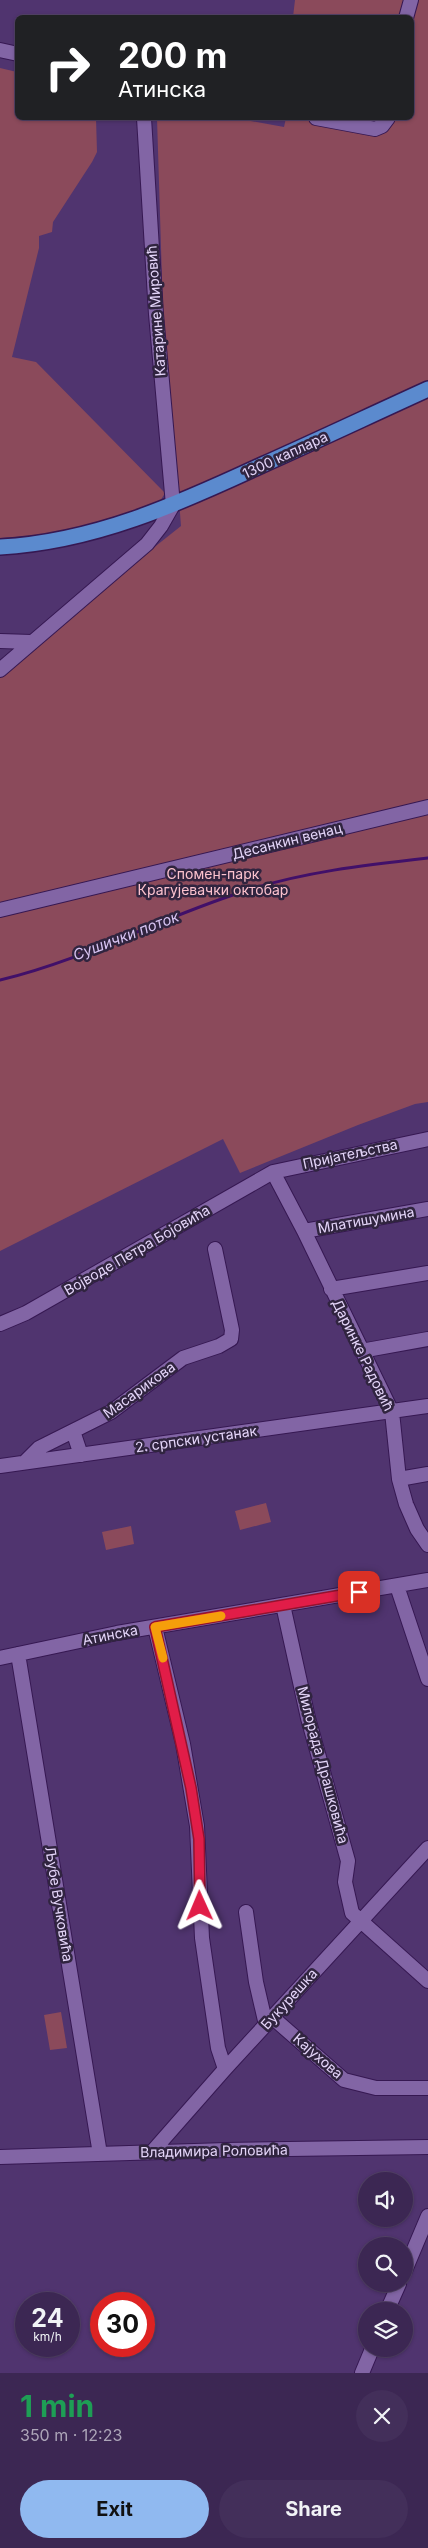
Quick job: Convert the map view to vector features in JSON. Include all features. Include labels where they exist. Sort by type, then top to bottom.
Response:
[{"type":"main road","name":"1300 каплара","points":[[0,547],[68,538],[140,518],[173,505],[428,389]]},
{"type":"street","points":[[0,50],[15,53]]},
{"type":"street","name":"Катарине Мировић","points":[[144,120],[155,295],[173,505]]},
{"type":"street","points":[[327,120],[374,129],[382,126],[386,120]]},
{"type":"street","points":[[0,670],[138,552],[154,535],[173,505]]},
{"type":"street","points":[[140,518],[152,524],[154,535]]},
{"type":"street","points":[[0,641],[31,642]]},
{"type":"street","name":"Десанкин венац","points":[[0,910],[428,807]]},
{"type":"street","name":"Пријатељства","points":[[273,1172],[428,1139]]},
{"type":"street","name":"Даринке Радовић","points":[[273,1172],[304,1231],[392,1412],[399,1478],[406,1504],[417,1529],[428,1544]]},
{"type":"street","name":"Војводе Петра Бојовића","points":[[0,1324],[26,1313],[273,1172]]},
{"type":"street","name":"Млатишумина","points":[[304,1231],[428,1209]]},
{"type":"street","name":"Масарикова","points":[[26,1461],[39,1448],[111,1412],[183,1358],[228,1342],[232,1336],[232,1330],[214,1249]]},
{"type":"street","points":[[332,1290],[428,1273]]},
{"type":"street","points":[[361,1351],[428,1339]]},
{"type":"street","name":"2. српски устанак","points":[[0,1466],[428,1406]]},
{"type":"street","points":[[73,1432],[81,1455]]},
{"type":"street","points":[[399,1478],[428,1474]]},
{"type":"street","name":"Атинска","points":[[0,1658],[155,1627],[428,1580]]},
{"type":"street","points":[[397,1586],[428,1679]]},
{"type":"street","name":"Милорада Драшковића","points":[[283,1605],[308,1718],[346,1854],[346,1893],[352,1914],[428,1981]]},
{"type":"street","points":[[155,1627],[183,1744],[197,1826],[202,1938],[218,2048],[225,2069]]},
{"type":"street","name":"Љубе Вучковића","points":[[18,1654],[100,2154]]},
{"type":"street","name":"Букурешка","points":[[152,2152],[225,2069],[428,1848]]},
{"type":"street","points":[[246,1912],[256,1982],[269,2021]]},
{"type":"street","name":"Кајухова","points":[[269,2021],[344,2080],[376,2088],[428,2088]]},
{"type":"street","name":"Владимира Роловића","points":[[0,2157],[152,2152],[428,2148]]},
{"type":"street","points":[[413,2256],[424,2236],[428,2216]]},
{"type":"street","points":[[362,2373],[369,2357]]},
{"type":"green space","name":"Спомен-парк Крагујевачки октобар","points":[[295,0],[428,0],[428,1102],[415,1104],[358,1125],[240,1173],[223,1139],[0,1251],[0,670],[138,552],[147,553],[181,526],[179,500],[169,505],[157,120],[245,120],[284,127],[286,120],[414,120],[414,15],[293,15]]},
{"type":"green space","points":[[0,68],[15,72],[15,120],[96,120],[97,152],[53,222],[52,232],[39,236],[39,248],[12,357],[36,362],[165,493],[159,503],[108,522],[45,535],[0,538]]},
{"type":"green space","points":[[266,1503],[271,1522],[240,1530],[235,1511]]},
{"type":"green space","points":[[131,1526],[134,1544],[106,1550],[102,1532]]},
{"type":"green space","points":[[61,2012],[67,2048],[50,2050],[44,2015]]},
{"type":"waterway","name":"Сушички поток","points":[[0,980],[62,961],[212,902],[265,885],[334,870],[428,858]]},
{"type":"slow traffic","points":[[163,1658],[155,1627],[221,1616]]},
{"type":"route","points":[[200,1906],[199,1839],[188,1769],[155,1627],[359,1592]]}]
